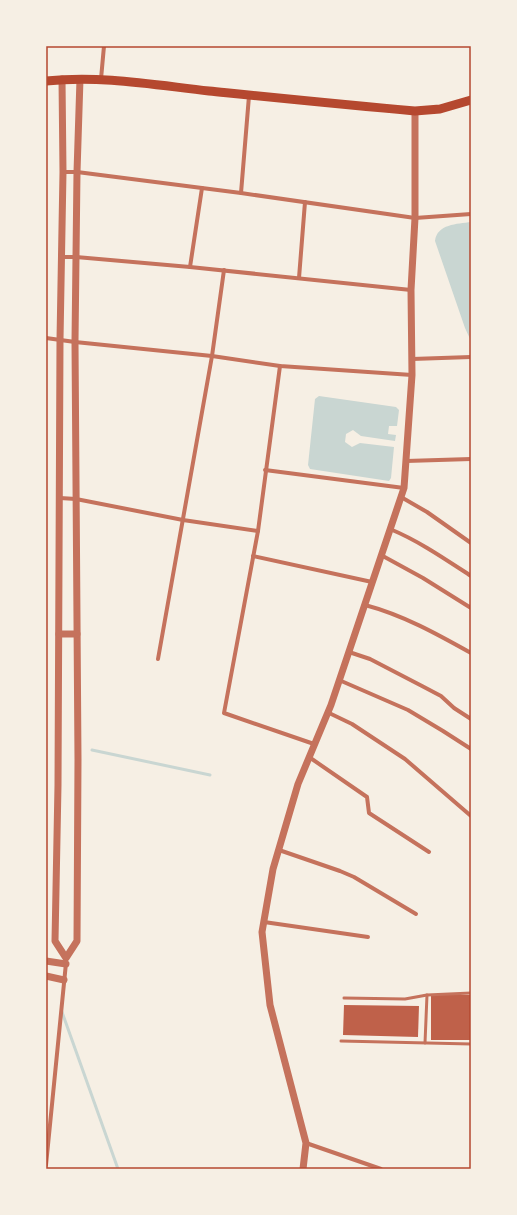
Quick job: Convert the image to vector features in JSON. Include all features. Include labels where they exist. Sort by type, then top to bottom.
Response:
[{"type":"main road","points":[[46,81],[62,79],[101,79],[415,111],[440,109],[471,100]]},
{"type":"street","points":[[101,79],[104,46]]},
{"type":"street","points":[[62,79],[63,172],[60,340],[58,785],[55,941],[66,961]]},
{"type":"street","points":[[46,1165],[66,961],[77,941],[78,634],[75,342],[77,172],[80,79]]},
{"type":"street","points":[[241,193],[249,95]]},
{"type":"street","points":[[303,1169],[306,1143],[270,1005],[262,932],[273,869],[298,784],[340,680],[404,488],[412,375],[412,290],[415,218],[415,111]]},
{"type":"street","points":[[63,172],[77,172],[241,193],[415,218],[471,214]]},
{"type":"street","points":[[190,267],[202,188]]},
{"type":"street","points":[[299,278],[304,202]]},
{"type":"street","points":[[62,257],[224,270],[412,290]]},
{"type":"street","points":[[158,659],[212,356],[224,270]]},
{"type":"street","points":[[46,338],[212,356],[280,366],[412,375]]},
{"type":"street","points":[[412,359],[471,357]]},
{"type":"street","points":[[280,366],[258,531],[224,713],[314,744]]},
{"type":"street","points":[[406,461],[471,459]]},
{"type":"street","points":[[265,470],[404,488]]},
{"type":"street","points":[[401,497],[427,512],[471,543]]},
{"type":"street","points":[[60,498],[76,499],[183,520],[258,531]]},
{"type":"street","points":[[390,530],[403,535],[434,552],[471,576]]},
{"type":"street","points":[[381,555],[423,578],[471,608]]},
{"type":"street","points":[[253,556],[372,582]]},
{"type":"street","points":[[365,605],[407,620],[471,653]]},
{"type":"street","points":[[59,634],[78,634]]},
{"type":"street","points":[[349,652],[370,659],[429,689],[441,696],[454,708],[471,719]]},
{"type":"street","points":[[340,680],[368,691],[408,710],[443,730],[471,749]]},
{"type":"street","points":[[327,712],[352,724],[405,759],[471,816]]},
{"type":"street","points":[[309,757],[367,797],[369,812],[429,852]]},
{"type":"street","points":[[279,850],[354,877],[416,914]]},
{"type":"street","points":[[264,922],[368,938]]},
{"type":"street","points":[[46,961],[66,961]]},
{"type":"street","points":[[46,976],[64,980]]},
{"type":"street","points":[[306,1143],[381,1169]]},
{"type":"lane","points":[[344,998],[405,999],[427,995],[471,993]]},
{"type":"lane","points":[[425,1043],[427,995]]},
{"type":"lane","points":[[341,1041],[471,1044]]},
{"type":"shaded area","points":[[471,222],[471,341],[465,328],[435,241],[437,235],[444,228],[454,224]]},
{"type":"shaded area","points":[[319,396],[396,407],[399,410],[397,426],[389,426],[388,434],[396,435],[395,441],[361,436],[353,430],[346,434],[345,442],[352,447],[360,443],[394,447],[391,478],[389,481],[310,469],[308,465],[315,399]]},
{"type":"building","points":[[431,995],[471,995],[471,1040],[431,1040]]},
{"type":"building","points":[[344,1005],[419,1006],[418,1037],[343,1035]]},
{"type":"waterway","points":[[92,750],[210,775]]},
{"type":"waterway","points":[[62,1012],[118,1169]]}]
